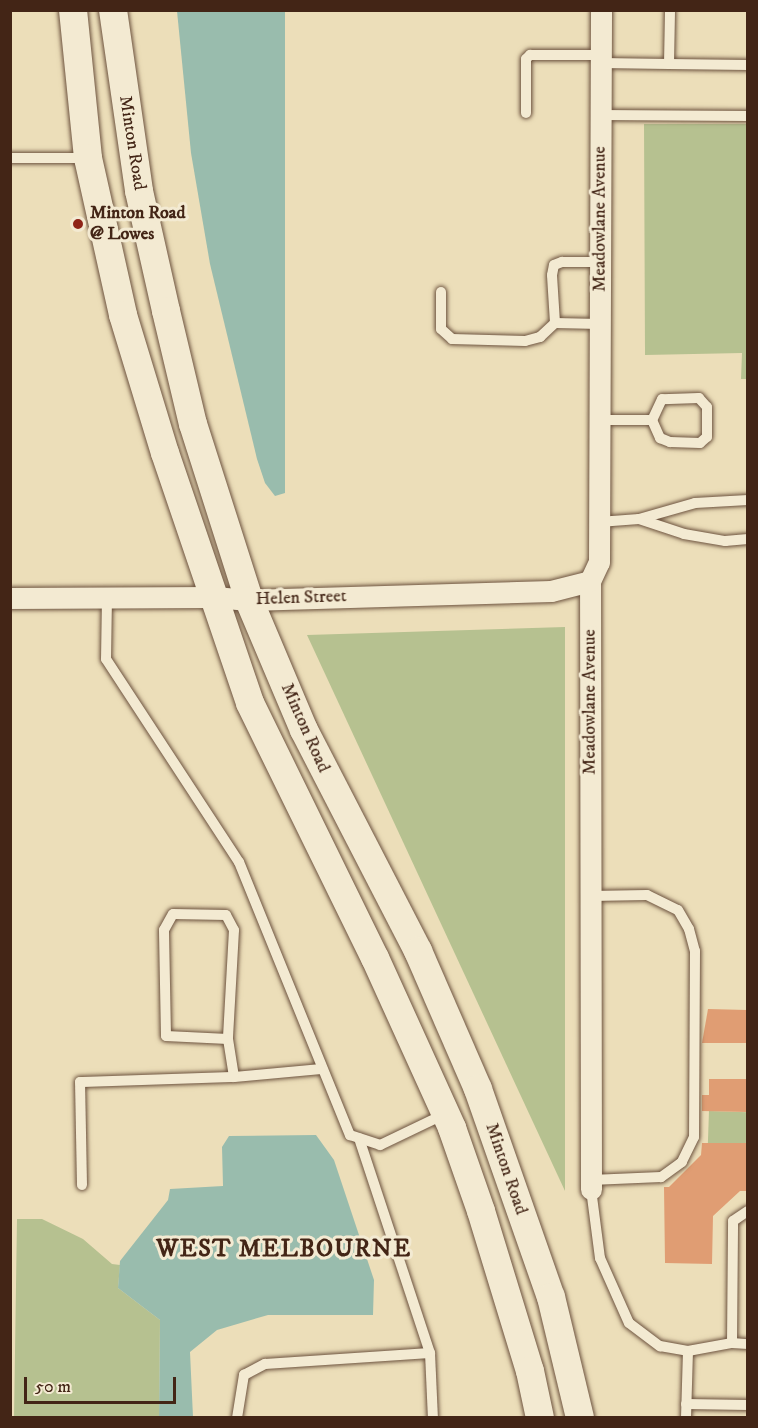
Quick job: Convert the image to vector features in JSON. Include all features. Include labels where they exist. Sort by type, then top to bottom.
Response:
[{"type":"main road","name":"Minton Road","points":[[73,10],[88,158],[123,315],[214,597],[250,703],[380,968],[446,1113],[482,1211],[530,1371],[540,1418]]},
{"type":"main road","name":"Minton Road","points":[[113,10],[139,191],[168,323],[192,424],[249,600],[304,730],[418,951],[476,1085],[551,1297],[580,1418]]},
{"type":"main road","points":[[446,1113],[476,1085]]},
{"type":"street","name":"Meadowlane Avenue","points":[[591,1184],[590,582],[599,562],[601,10]]},
{"type":"street","name":"Helen Street","points":[[10,598],[214,597],[249,600],[550,591],[590,582]]},
{"type":"lane","points":[[669,64],[670,10]]},
{"type":"lane","points":[[526,113],[526,59],[530,54],[669,64],[747,65]]},
{"type":"lane","points":[[600,115],[747,116]]},
{"type":"lane","points":[[10,158],[88,158]]},
{"type":"lane","points":[[441,292],[441,329],[452,339],[525,341],[540,337],[555,322],[554,265],[600,262]]},
{"type":"lane","points":[[555,322],[600,324]]},
{"type":"lane","points":[[699,398],[707,407],[707,437],[700,443],[670,442],[660,438],[652,420],[662,399],[699,398]]},
{"type":"lane","points":[[599,420],[652,420]]},
{"type":"lane","points":[[599,522],[639,519],[695,503],[747,500]]},
{"type":"lane","points":[[639,519],[684,534],[725,541],[747,539]]},
{"type":"lane","points":[[107,597],[106,659],[239,861],[350,1134],[380,1145],[446,1113]]},
{"type":"lane","points":[[591,896],[647,895],[678,910],[689,929],[695,951],[694,1137],[682,1162],[661,1177],[591,1184]]},
{"type":"lane","points":[[228,1039],[166,1036],[164,930],[173,914],[226,915],[234,930],[228,1039],[234,1077]]},
{"type":"lane","points":[[82,1185],[80,1082],[234,1077],[322,1069]]},
{"type":"lane","points":[[359,1138],[430,1353],[433,1418]]},
{"type":"lane","name":"Meadowlane Avenue","points":[[591,1184],[600,1258],[629,1323],[660,1346],[688,1351]]},
{"type":"lane","points":[[732,1343],[733,1221],[747,1211]]},
{"type":"lane","points":[[686,1418],[688,1351],[732,1343],[747,1344]]},
{"type":"lane","points":[[237,1418],[244,1376],[265,1364],[430,1353]]},
{"type":"lane","points":[[686,1404],[747,1405]]},
{"type":"green space","points":[[644,124],[747,124],[747,379],[741,379],[742,353],[645,355]]},
{"type":"green space","points":[[565,627],[565,1191],[307,635]]},
{"type":"green space","points":[[709,1111],[747,1112],[746,1144],[708,1143]]},
{"type":"green space","points":[[17,1219],[42,1219],[83,1239],[112,1264],[120,1265],[118,1288],[160,1320],[159,1417],[14,1418]]},
{"type":"shaded area","points":[[177,11],[285,11],[285,493],[275,496],[265,483],[257,459],[210,264],[191,153]]},
{"type":"shaded area","points":[[316,1135],[334,1160],[374,1280],[373,1315],[268,1315],[217,1330],[190,1352],[193,1417],[159,1417],[160,1320],[118,1288],[120,1261],[168,1200],[170,1189],[223,1186],[222,1147],[229,1136]]},
{"type":"building","points":[[708,1009],[747,1010],[747,1043],[702,1043]]},
{"type":"building","points":[[709,1079],[747,1079],[747,1112],[702,1111],[702,1095],[709,1095]]},
{"type":"building","points":[[702,1143],[747,1143],[747,1191],[740,1191],[713,1216],[712,1264],[665,1263],[664,1187],[669,1187],[701,1155]]},
{"type":"place","name":"Minton Road @ Lowes","points":[[78,224]]},
{"type":"district","name":"WEST MELBOURNE","points":[[284,1250]]}]
